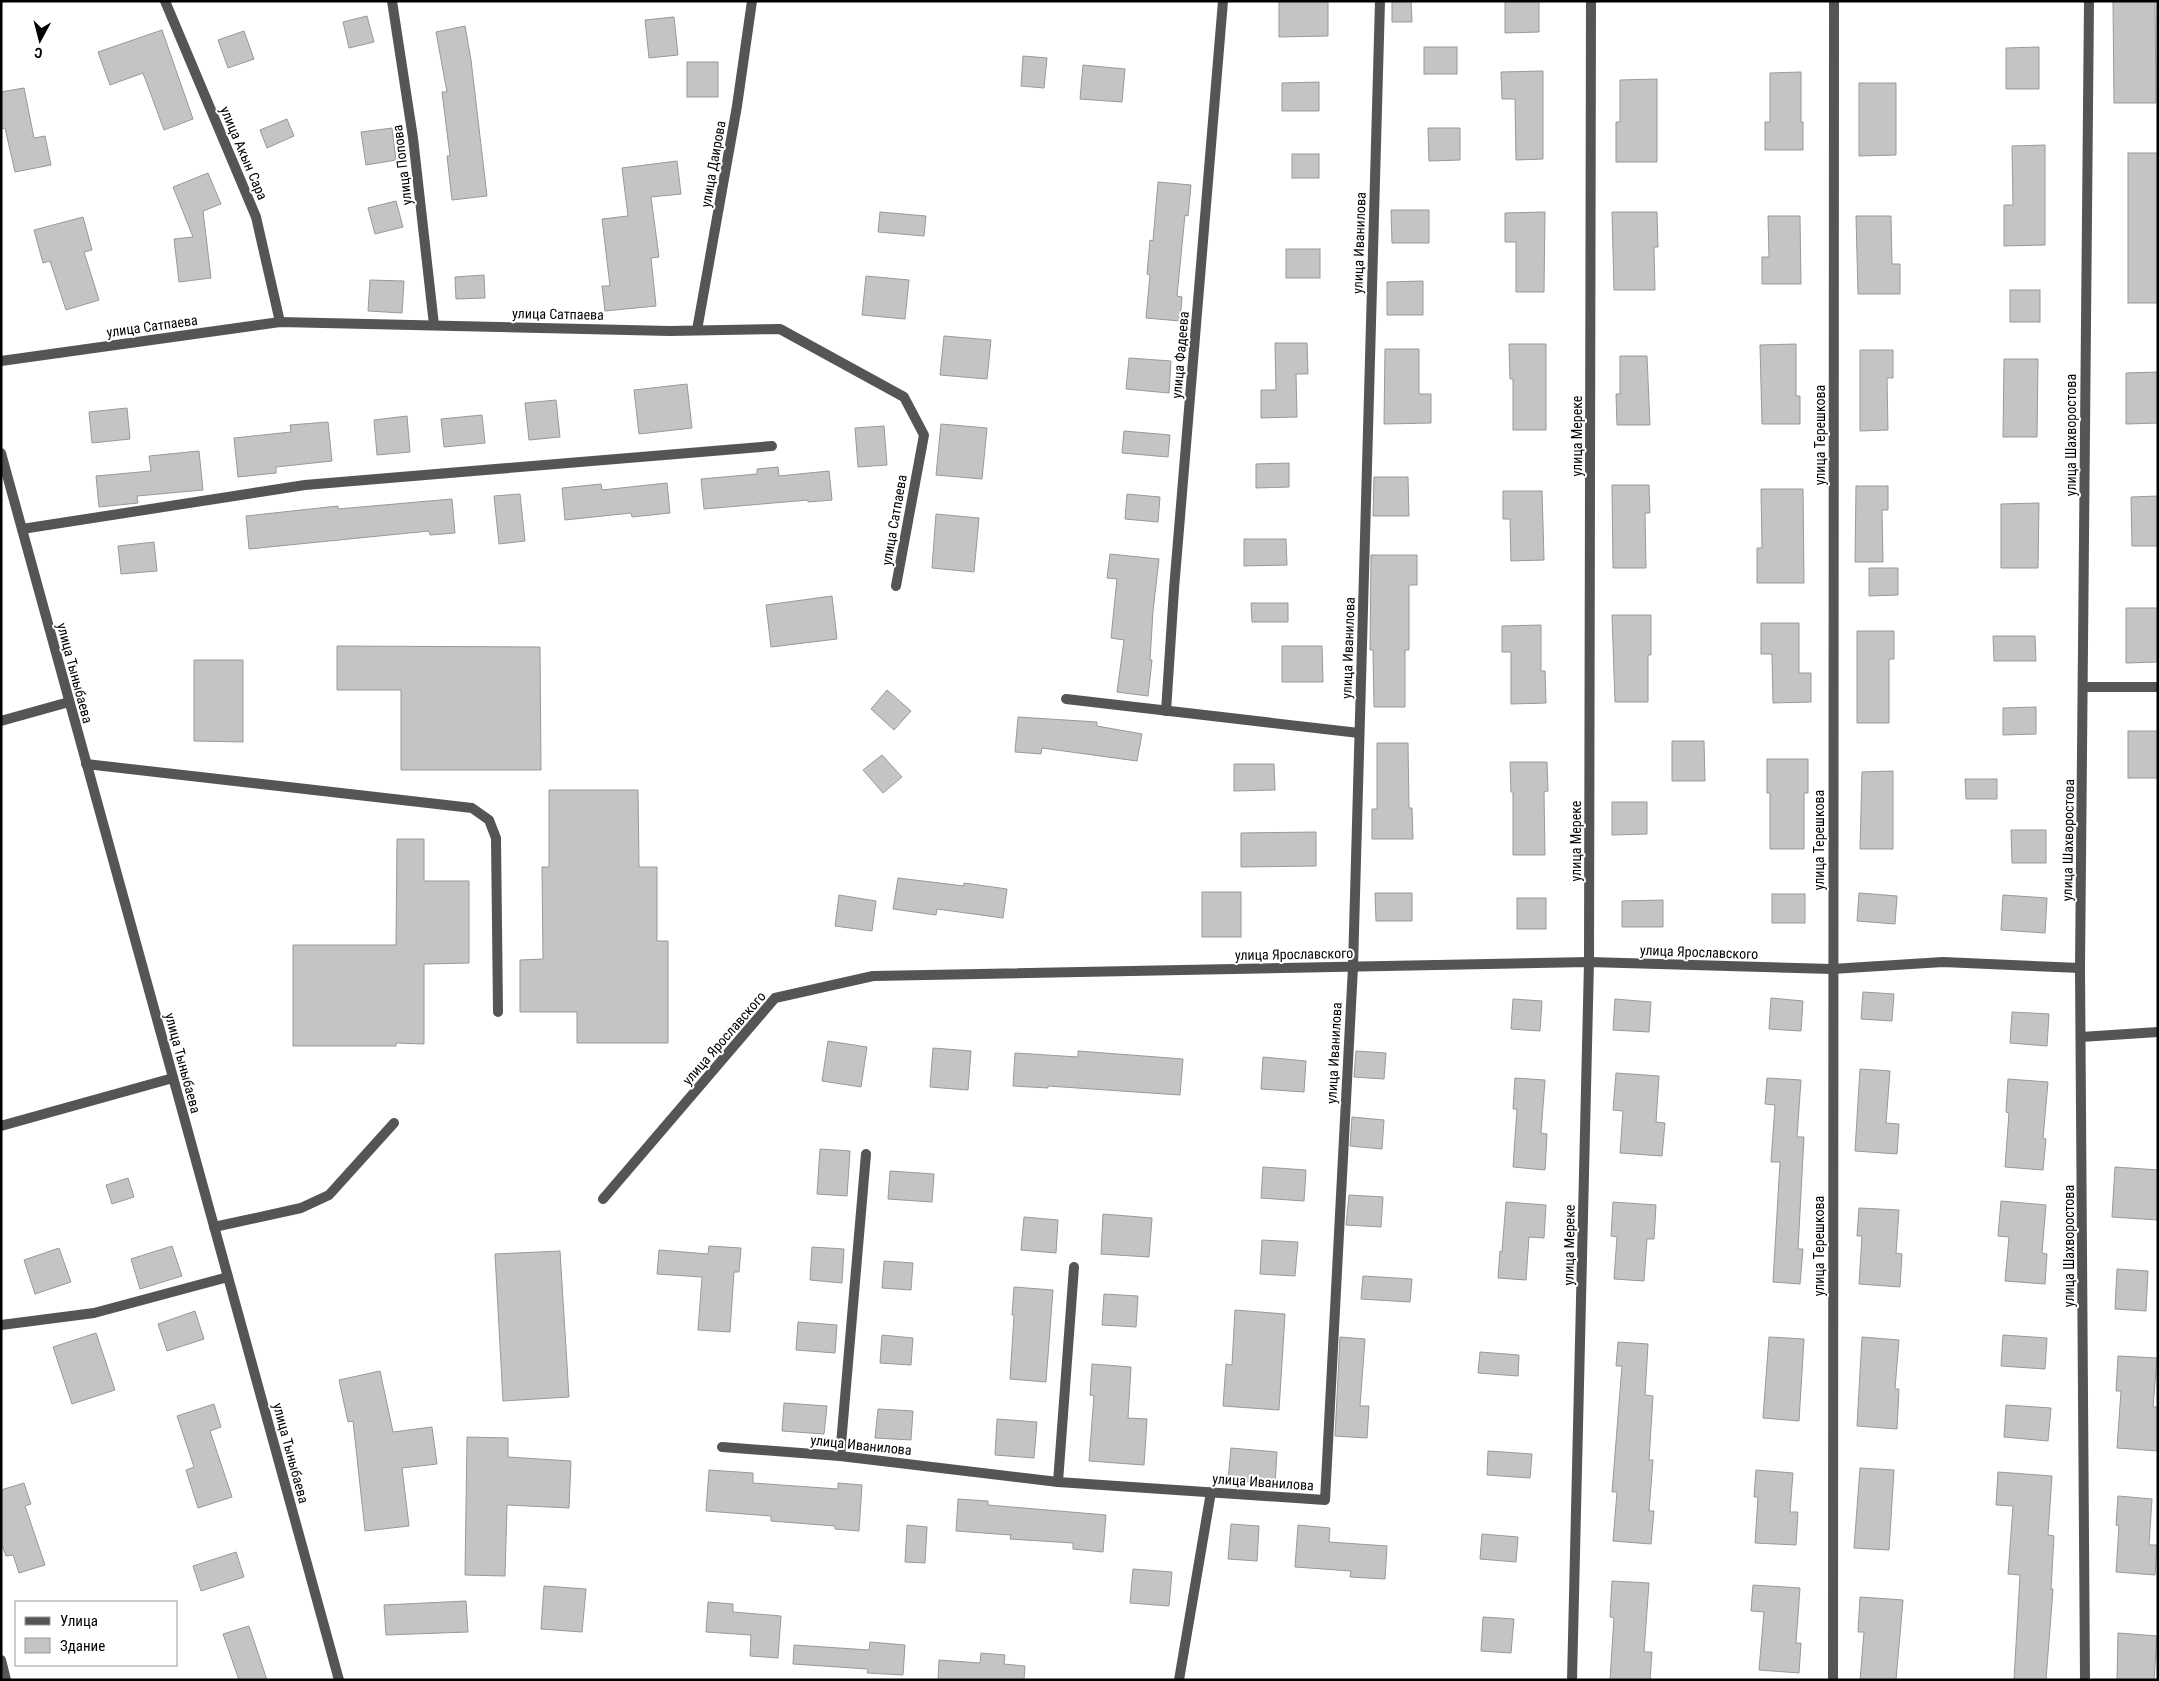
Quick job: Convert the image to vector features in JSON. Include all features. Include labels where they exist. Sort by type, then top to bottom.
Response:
[{"type":"street","name":"улица Акын Сара","points":[[165,1],[256,217],[280,322]]},
{"type":"street","name":"улица Попова","points":[[392,1],[414,138],[434,326]]},
{"type":"street","name":"улица Даирова","points":[[697,330],[738,106],[752,1]]},
{"type":"street","name":"улица Фадеева","points":[[1166,711],[1174,589],[1223,1]]},
{"type":"street","name":"улица Иванилова","points":[[722,1447],[840,1456],[1058,1482],[1325,1500],[1353,967],[1380,1]]},
{"type":"street","name":"улица Мереке","points":[[1572,1680],[1589,962],[1591,1]]},
{"type":"street","name":"улица Терешкова","points":[[1833,1680],[1834,1]]},
{"type":"street","name":"улица Шахворостова","points":[[2085,1680],[2080,968],[2088,1]]},
{"type":"street","name":"улица Сатпаева","points":[[1,362],[280,322],[697,330],[780,329],[904,397],[924,435],[896,586]]},
{"type":"street","points":[[22,530],[305,485],[772,446]]},
{"type":"street","name":"улица Тыныбаева","points":[[1,453],[339,1680]]},
{"type":"street","points":[[2083,687],[2158,687]]},
{"type":"street","points":[[1066,699],[1359,733]]},
{"type":"street","points":[[1,721],[69,702]]},
{"type":"street","points":[[86,764],[472,808],[489,820],[496,838],[498,1012]]},
{"type":"street","name":"улица Ярославского","points":[[603,1199],[774,998],[874,976],[1589,962],[1832,969],[1943,962],[2080,968]]},
{"type":"street","points":[[2081,1037],[2158,1032]]},
{"type":"street","points":[[1,1126],[173,1078]]},
{"type":"street","points":[[214,1228],[301,1208],[328,1196],[394,1123]]},
{"type":"street","points":[[840,1456],[866,1154]]},
{"type":"street","points":[[1058,1482],[1074,1267]]},
{"type":"street","points":[[1,1325],[94,1313],[228,1278]]},
{"type":"street","points":[[1179,1680],[1211,1492]]},
{"type":"street","points":[[1,1660],[6,1680]]},
{"type":"building","points":[[1279,1],[1328,1],[1328,36],[1279,37]]},
{"type":"building","points":[[1392,1],[1411,1],[1412,22],[1392,22]]},
{"type":"building","points":[[1505,1],[1539,1],[1539,32],[1505,33]]},
{"type":"building","points":[[2113,1],[2155,1],[2156,103],[2114,103]]},
{"type":"building","points":[[367,16],[374,42],[349,48],[343,22]]},
{"type":"building","points":[[674,17],[678,55],[649,58],[645,20]]},
{"type":"building","points":[[465,26],[471,60],[487,196],[452,200],[447,156],[450,156],[442,92],[447,92],[436,32]]},
{"type":"building","points":[[162,30],[193,119],[164,130],[143,73],[110,85],[98,52]]},
{"type":"building","points":[[244,31],[254,59],[228,68],[218,40]]},
{"type":"building","points":[[1424,47],[1457,47],[1457,74],[1424,74]]},
{"type":"building","points":[[2039,47],[2039,89],[2006,89],[2006,48]]},
{"type":"building","points":[[1023,56],[1047,58],[1044,88],[1021,86]]},
{"type":"building","points":[[687,62],[718,62],[718,97],[687,97]]},
{"type":"building","points":[[1083,65],[1125,69],[1122,102],[1080,99]]},
{"type":"building","points":[[1543,71],[1543,159],[1516,160],[1515,99],[1502,99],[1501,72]]},
{"type":"building","points":[[1801,72],[1803,150],[1765,150],[1765,122],[1770,122],[1770,73]]},
{"type":"building","points":[[1657,79],[1657,162],[1616,162],[1616,122],[1620,122],[1620,80]]},
{"type":"building","points":[[1319,82],[1319,111],[1282,111],[1282,83]]},
{"type":"building","points":[[1859,83],[1896,83],[1896,155],[1859,156]]},
{"type":"building","points":[[24,88],[34,138],[45,136],[51,165],[15,172],[5,128],[1,129],[1,92]]},
{"type":"building","points":[[287,119],[294,136],[267,148],[260,130]]},
{"type":"building","points":[[392,128],[396,160],[366,165],[361,132]]},
{"type":"building","points":[[1428,128],[1460,128],[1460,160],[1429,161]]},
{"type":"building","points":[[2045,145],[2045,245],[2004,246],[2004,205],[2013,205],[2012,146]]},
{"type":"building","points":[[2128,153],[2158,153],[2158,303],[2128,303]]},
{"type":"building","points":[[1292,154],[1319,154],[1319,178],[1292,178]]},
{"type":"building","points":[[677,161],[681,194],[651,197],[659,257],[651,258],[656,306],[605,311],[602,286],[610,286],[602,219],[628,216],[622,168]]},
{"type":"building","points":[[208,173],[221,204],[203,211],[211,278],[179,282],[174,239],[193,237],[173,187]]},
{"type":"building","points":[[1158,182],[1191,185],[1188,216],[1185,215],[1177,296],[1182,297],[1180,321],[1146,318],[1150,275],[1147,274],[1150,240],[1153,241]]},
{"type":"building","points":[[396,201],[403,227],[375,234],[368,208]]},
{"type":"building","points":[[1391,210],[1429,210],[1429,243],[1392,243]]},
{"type":"building","points":[[880,212],[926,216],[924,236],[878,232]]},
{"type":"building","points":[[1545,212],[1544,292],[1516,292],[1516,242],[1505,242],[1505,213]]},
{"type":"building","points":[[1612,212],[1657,212],[1658,247],[1654,247],[1655,290],[1614,290]]},
{"type":"building","points":[[1768,216],[1800,216],[1801,284],[1762,284],[1762,257],[1769,257]]},
{"type":"building","points":[[1856,216],[1891,216],[1892,264],[1900,264],[1900,294],[1858,294]]},
{"type":"building","points":[[83,217],[92,250],[84,252],[99,300],[66,310],[50,261],[43,263],[34,230]]},
{"type":"building","points":[[1286,249],[1320,249],[1320,278],[1286,278]]},
{"type":"building","points":[[484,275],[485,298],[456,299],[455,277]]},
{"type":"building","points":[[866,276],[909,280],[905,319],[862,315]]},
{"type":"building","points":[[370,280],[404,281],[402,313],[368,311]]},
{"type":"building","points":[[1423,281],[1423,315],[1387,315],[1387,282]]},
{"type":"building","points":[[2010,290],[2040,290],[2040,322],[2010,322]]},
{"type":"building","points":[[944,336],[991,340],[987,379],[940,375]]},
{"type":"building","points":[[1275,343],[1307,343],[1308,374],[1296,374],[1297,417],[1261,418],[1261,390],[1276,390]]},
{"type":"building","points":[[1509,344],[1546,344],[1546,430],[1513,430],[1513,379],[1510,379]]},
{"type":"building","points":[[1796,344],[1796,396],[1800,396],[1800,424],[1762,424],[1760,345]]},
{"type":"building","points":[[1385,349],[1419,349],[1419,394],[1431,394],[1431,423],[1384,424]]},
{"type":"building","points":[[1860,350],[1893,350],[1893,378],[1887,378],[1888,430],[1860,431]]},
{"type":"building","points":[[1620,356],[1647,356],[1650,425],[1617,425],[1616,394],[1620,394]]},
{"type":"building","points":[[1129,358],[1171,361],[1169,393],[1126,389]]},
{"type":"building","points":[[2004,359],[2038,359],[2037,437],[2003,437]]},
{"type":"building","points":[[2158,372],[2158,423],[2126,424],[2126,373]]},
{"type":"building","points":[[687,384],[692,428],[639,434],[634,390]]},
{"type":"building","points":[[556,400],[560,437],[529,440],[525,403]]},
{"type":"building","points":[[127,408],[130,439],[92,443],[89,412]]},
{"type":"building","points":[[482,415],[485,443],[444,447],[441,419]]},
{"type":"building","points":[[407,416],[410,452],[377,455],[374,420]]},
{"type":"building","points":[[328,422],[332,461],[276,467],[276,473],[238,477],[234,438],[291,432],[290,425]]},
{"type":"building","points":[[941,424],[987,428],[982,479],[936,475]]},
{"type":"building","points":[[884,426],[887,465],[858,467],[855,428]]},
{"type":"building","points":[[1124,431],[1170,435],[1168,457],[1122,453]]},
{"type":"building","points":[[199,451],[203,490],[137,496],[138,503],[99,507],[96,476],[151,471],[149,456]]},
{"type":"building","points":[[1289,463],[1289,487],[1256,488],[1256,464]]},
{"type":"building","points":[[778,467],[779,476],[829,471],[832,500],[808,502],[808,500],[704,509],[701,479],[757,474],[757,469]]},
{"type":"building","points":[[1374,477],[1408,477],[1409,516],[1373,516]]},
{"type":"building","points":[[667,483],[670,513],[632,517],[631,513],[565,520],[562,488],[601,484],[602,490]]},
{"type":"building","points":[[1612,485],[1649,485],[1650,513],[1645,513],[1646,568],[1613,568]]},
{"type":"building","points":[[1856,486],[1888,486],[1888,510],[1882,510],[1883,562],[1855,562]]},
{"type":"building","points":[[1761,489],[1803,489],[1804,583],[1757,583],[1757,548],[1762,548]]},
{"type":"building","points":[[1503,491],[1542,491],[1544,560],[1511,561],[1510,519],[1503,519]]},
{"type":"building","points":[[520,494],[525,541],[499,544],[494,496]]},
{"type":"building","points":[[1127,494],[1160,497],[1158,522],[1125,519]]},
{"type":"building","points":[[2158,496],[2158,546],[2132,546],[2131,497]]},
{"type":"building","points":[[452,499],[455,533],[430,535],[429,531],[249,549],[246,516],[338,506],[338,509]]},
{"type":"building","points":[[2039,503],[2038,568],[2001,568],[2001,504]]},
{"type":"building","points":[[936,514],[979,518],[974,572],[932,568]]},
{"type":"building","points":[[1244,539],[1286,539],[1287,565],[1244,566]]},
{"type":"building","points":[[154,542],[157,571],[121,574],[118,546]]},
{"type":"building","points":[[1110,554],[1159,559],[1153,611],[1150,660],[1152,660],[1148,696],[1117,692],[1124,640],[1111,638],[1117,579],[1107,578]]},
{"type":"building","points":[[1371,555],[1417,555],[1417,585],[1409,585],[1409,650],[1405,650],[1405,707],[1374,707],[1373,650],[1370,650]]},
{"type":"building","points":[[1869,568],[1898,568],[1898,595],[1869,596]]},
{"type":"building","points":[[832,596],[837,639],[771,647],[766,605]]},
{"type":"building","points":[[1251,603],[1288,603],[1288,622],[1252,622]]},
{"type":"building","points":[[2126,608],[2158,608],[2158,662],[2126,663]]},
{"type":"building","points":[[1612,615],[1651,615],[1651,655],[1648,655],[1648,702],[1615,702]]},
{"type":"building","points":[[1761,623],[1799,623],[1799,673],[1811,673],[1811,702],[1773,703],[1772,654],[1761,654]]},
{"type":"building","points":[[1541,625],[1541,671],[1545,671],[1546,703],[1511,704],[1511,652],[1502,652],[1502,626]]},
{"type":"building","points":[[1857,631],[1894,631],[1894,659],[1889,659],[1889,723],[1857,723]]},
{"type":"building","points":[[1993,636],[2035,636],[2036,661],[1994,661]]},
{"type":"building","points":[[337,646],[540,647],[541,770],[401,770],[401,690],[337,690]]},
{"type":"building","points":[[1282,646],[1322,646],[1323,682],[1282,682]]},
{"type":"building","points":[[194,660],[243,660],[243,742],[194,741]]},
{"type":"building","points":[[887,690],[911,711],[894,730],[871,709]]},
{"type":"building","points":[[2036,707],[2036,734],[2003,735],[2003,708]]},
{"type":"building","points":[[1018,717],[1097,722],[1097,726],[1142,734],[1137,761],[1042,748],[1041,754],[1015,752]]},
{"type":"building","points":[[2128,731],[2158,731],[2158,778],[2128,778]]},
{"type":"building","points":[[1672,741],[1704,741],[1705,781],[1672,781]]},
{"type":"building","points":[[1377,743],[1408,743],[1409,808],[1412,808],[1413,839],[1372,839],[1372,809],[1377,809]]},
{"type":"building","points":[[882,755],[902,777],[883,793],[863,770]]},
{"type":"building","points":[[1767,759],[1808,759],[1808,793],[1804,793],[1804,849],[1770,849],[1770,793],[1767,793]]},
{"type":"building","points":[[1510,762],[1547,762],[1548,791],[1544,792],[1545,855],[1513,855],[1513,792],[1511,792]]},
{"type":"building","points":[[1234,764],[1274,764],[1275,790],[1234,791]]},
{"type":"building","points":[[1893,771],[1893,849],[1860,849],[1862,772]]},
{"type":"building","points":[[1965,779],[1997,779],[1997,799],[1966,799]]},
{"type":"building","points":[[549,790],[638,790],[639,867],[657,867],[657,941],[668,941],[668,1043],[577,1043],[577,1012],[520,1012],[520,960],[543,959],[542,867],[549,867]]},
{"type":"building","points":[[1612,802],[1647,802],[1647,834],[1612,835]]},
{"type":"building","points":[[2011,830],[2046,830],[2046,863],[2012,863]]},
{"type":"building","points":[[1316,832],[1316,866],[1241,867],[1241,833]]},
{"type":"building","points":[[397,839],[424,839],[424,881],[469,881],[469,963],[424,964],[424,1044],[396,1043],[396,1046],[293,1046],[293,945],[396,945]]},
{"type":"building","points":[[898,878],[964,886],[964,883],[1007,889],[1003,918],[937,909],[936,915],[893,909]]},
{"type":"building","points":[[1202,892],[1241,892],[1241,937],[1202,937]]},
{"type":"building","points":[[1375,893],[1412,893],[1412,921],[1376,921]]},
{"type":"building","points":[[1859,893],[1897,896],[1895,924],[1857,921]]},
{"type":"building","points":[[1772,894],[1805,894],[1805,923],[1772,923]]},
{"type":"building","points":[[839,895],[876,901],[872,931],[835,926]]},
{"type":"building","points":[[2003,895],[2047,898],[2045,933],[2001,930]]},
{"type":"building","points":[[1517,898],[1546,898],[1546,929],[1517,929]]},
{"type":"building","points":[[1663,900],[1663,927],[1622,927],[1622,901]]},
{"type":"building","points":[[1863,992],[1894,994],[1892,1021],[1861,1019]]},
{"type":"building","points":[[1771,998],[1803,1001],[1801,1031],[1769,1029]]},
{"type":"building","points":[[1513,999],[1542,1001],[1540,1031],[1511,1029]]},
{"type":"building","points":[[1615,999],[1651,1002],[1649,1032],[1613,1030]]},
{"type":"building","points":[[2012,1012],[2049,1014],[2047,1046],[2010,1043]]},
{"type":"building","points":[[828,1041],[867,1047],[861,1087],[822,1081]]},
{"type":"building","points":[[933,1048],[971,1051],[968,1090],[930,1087]]},
{"type":"building","points":[[1078,1051],[1183,1059],[1180,1095],[1048,1086],[1048,1088],[1013,1086],[1015,1053],[1078,1057]]},
{"type":"building","points":[[1356,1051],[1386,1053],[1384,1079],[1354,1077]]},
{"type":"building","points":[[1263,1057],[1306,1061],[1304,1092],[1261,1089]]},
{"type":"building","points":[[1860,1069],[1890,1071],[1886,1123],[1899,1124],[1897,1154],[1855,1151]]},
{"type":"building","points":[[1616,1073],[1659,1076],[1656,1122],[1665,1123],[1662,1156],[1620,1153],[1623,1111],[1613,1110]]},
{"type":"building","points":[[1515,1078],[1545,1080],[1541,1133],[1547,1134],[1545,1170],[1513,1167],[1517,1109],[1513,1109]]},
{"type":"building","points":[[1767,1078],[1801,1080],[1797,1137],[1804,1137],[1798,1249],[1803,1249],[1800,1284],[1773,1282],[1780,1162],[1771,1162],[1775,1105],[1765,1104]]},
{"type":"building","points":[[2008,1079],[2048,1082],[2043,1138],[2046,1139],[2043,1170],[2005,1167],[2009,1113],[2006,1112]]},
{"type":"building","points":[[1352,1117],[1384,1120],[1382,1149],[1350,1146]]},
{"type":"building","points":[[820,1149],[850,1151],[847,1196],[817,1194]]},
{"type":"building","points":[[1263,1167],[1306,1170],[1304,1201],[1261,1198]]},
{"type":"building","points":[[2115,1167],[2158,1170],[2158,1220],[2112,1217]]},
{"type":"building","points":[[890,1171],[934,1174],[932,1202],[888,1199]]},
{"type":"building","points":[[128,1178],[134,1197],[112,1204],[106,1185]]},
{"type":"building","points":[[1349,1195],[1383,1197],[1381,1227],[1346,1225]]},
{"type":"building","points":[[2001,1201],[2046,1205],[2042,1253],[2047,1254],[2045,1284],[2005,1281],[2009,1237],[1998,1236]]},
{"type":"building","points":[[1506,1202],[1546,1205],[1544,1238],[1529,1237],[1526,1280],[1498,1278]]},
{"type":"building","points":[[1613,1202],[1656,1205],[1654,1239],[1647,1239],[1644,1281],[1614,1279],[1617,1237],[1611,1236]]},
{"type":"building","points":[[1859,1208],[1899,1210],[1896,1253],[1902,1254],[1900,1287],[1859,1284],[1862,1236],[1857,1236]]},
{"type":"building","points":[[1103,1214],[1152,1218],[1149,1257],[1101,1254]]},
{"type":"building","points":[[1024,1217],[1058,1220],[1056,1253],[1021,1250]]},
{"type":"building","points":[[1262,1240],[1298,1242],[1295,1276],[1260,1274]]},
{"type":"building","points":[[172,1246],[182,1276],[140,1289],[131,1259]]},
{"type":"building","points":[[709,1246],[741,1248],[739,1272],[734,1272],[730,1332],[698,1330],[702,1277],[657,1274],[659,1250],[708,1254]]},
{"type":"building","points":[[812,1247],[844,1249],[842,1283],[810,1280]]},
{"type":"building","points":[[59,1248],[71,1282],[35,1294],[24,1260]]},
{"type":"building","points":[[560,1251],[569,1397],[503,1401],[495,1254]]},
{"type":"building","points":[[884,1261],[913,1263],[911,1290],[882,1288]]},
{"type":"building","points":[[2117,1269],[2148,1271],[2146,1311],[2115,1309]]},
{"type":"building","points":[[1363,1276],[1412,1279],[1410,1302],[1361,1299]]},
{"type":"building","points":[[1014,1287],[1053,1290],[1046,1382],[1010,1379]]},
{"type":"building","points":[[1104,1294],[1138,1296],[1136,1327],[1102,1325]]},
{"type":"building","points":[[1235,1310],[1285,1314],[1279,1410],[1223,1406],[1226,1364],[1232,1365]]},
{"type":"building","points":[[195,1311],[204,1339],[167,1351],[158,1324]]},
{"type":"building","points":[[798,1322],[837,1325],[835,1353],[796,1350]]},
{"type":"building","points":[[96,1333],[115,1390],[72,1404],[53,1347]]},
{"type":"building","points":[[882,1335],[913,1338],[911,1365],[880,1363]]},
{"type":"building","points":[[2003,1335],[2047,1338],[2045,1369],[2001,1366]]},
{"type":"building","points":[[1340,1337],[1365,1339],[1360,1406],[1369,1406],[1367,1438],[1335,1436]]},
{"type":"building","points":[[1769,1337],[1804,1339],[1799,1421],[1763,1418]]},
{"type":"building","points":[[1862,1337],[1899,1340],[1895,1389],[1899,1389],[1897,1429],[1857,1426]]},
{"type":"building","points":[[1618,1342],[1648,1344],[1645,1395],[1653,1396],[1649,1460],[1653,1460],[1649,1511],[1654,1511],[1651,1544],[1613,1541],[1617,1492],[1612,1492],[1622,1366],[1616,1366]]},
{"type":"building","points":[[1480,1352],[1519,1355],[1518,1376],[1478,1373]]},
{"type":"building","points":[[2118,1356],[2157,1358],[2153,1407],[2158,1407],[2158,1451],[2117,1448],[2121,1391],[2116,1391]]},
{"type":"building","points":[[1092,1364],[1131,1367],[1128,1418],[1147,1419],[1144,1465],[1089,1461],[1094,1396],[1090,1395]]},
{"type":"building","points":[[380,1371],[393,1432],[432,1427],[437,1464],[402,1468],[409,1526],[365,1531],[353,1421],[348,1422],[339,1380]]},
{"type":"building","points":[[784,1403],[827,1406],[824,1434],[782,1431]]},
{"type":"building","points":[[214,1404],[221,1427],[210,1431],[232,1497],[198,1508],[186,1470],[194,1467],[177,1416]]},
{"type":"building","points":[[2006,1405],[2051,1408],[2048,1441],[2004,1437]]},
{"type":"building","points":[[878,1409],[913,1411],[911,1440],[875,1438]]},
{"type":"building","points":[[997,1419],[1037,1422],[1034,1458],[995,1455]]},
{"type":"building","points":[[467,1437],[508,1438],[508,1457],[571,1461],[569,1508],[507,1505],[505,1576],[465,1575]]},
{"type":"building","points":[[1231,1448],[1277,1452],[1275,1484],[1228,1480]]},
{"type":"building","points":[[1488,1451],[1532,1454],[1530,1478],[1487,1475]]},
{"type":"building","points":[[1860,1468],[1894,1470],[1889,1550],[1854,1548]]},
{"type":"building","points":[[709,1470],[753,1473],[753,1483],[838,1489],[838,1483],[862,1485],[859,1531],[835,1529],[835,1526],[771,1521],[771,1516],[706,1511]]},
{"type":"building","points":[[1756,1470],[1793,1473],[1790,1512],[1798,1512],[1796,1545],[1755,1543],[1758,1497],[1754,1497]]},
{"type":"building","points":[[1998,1472],[2052,1476],[2048,1535],[2054,1536],[2051,1589],[2053,1589],[2046,1680],[2014,1680],[2020,1575],[2008,1574],[2013,1506],[1996,1505]]},
{"type":"building","points":[[24,1483],[31,1504],[25,1506],[45,1565],[19,1573],[13,1555],[6,1556],[1,1542],[1,1490]]},
{"type":"building","points":[[2118,1496],[2152,1499],[2149,1545],[2157,1545],[2155,1575],[2116,1572],[2119,1526],[2116,1525]]},
{"type":"building","points":[[958,1499],[988,1501],[988,1505],[1106,1515],[1103,1552],[1073,1549],[1073,1543],[1010,1539],[1011,1535],[956,1531]]},
{"type":"building","points":[[1231,1524],[1259,1526],[1257,1561],[1228,1559]]},
{"type":"building","points":[[907,1525],[927,1527],[925,1563],[905,1562]]},
{"type":"building","points":[[1298,1525],[1330,1528],[1329,1542],[1387,1546],[1385,1579],[1350,1577],[1351,1571],[1295,1567]]},
{"type":"building","points":[[1482,1534],[1518,1537],[1516,1562],[1480,1559]]},
{"type":"building","points":[[236,1552],[244,1577],[201,1591],[193,1566]]},
{"type":"building","points":[[1133,1569],[1172,1572],[1169,1606],[1130,1603]]},
{"type":"building","points":[[1612,1581],[1649,1583],[1644,1652],[1652,1652],[1650,1680],[1610,1680],[1614,1618],[1610,1617]]},
{"type":"building","points":[[1753,1585],[1800,1588],[1796,1643],[1801,1643],[1799,1673],[1759,1670],[1764,1612],[1751,1611]]},
{"type":"building","points":[[544,1586],[586,1589],[582,1632],[541,1629]]},
{"type":"building","points":[[1860,1597],[1903,1600],[1896,1680],[1860,1680],[1864,1632],[1858,1632]]},
{"type":"building","points":[[466,1601],[468,1632],[386,1635],[384,1605]]},
{"type":"building","points":[[708,1602],[733,1604],[733,1612],[781,1616],[778,1658],[750,1656],[751,1635],[706,1632]]},
{"type":"building","points":[[1483,1617],[1514,1619],[1511,1653],[1481,1651]]},
{"type":"building","points":[[249,1626],[267,1680],[239,1680],[223,1634]]},
{"type":"building","points":[[2118,1633],[2157,1636],[2154,1680],[2117,1680]]},
{"type":"building","points":[[870,1642],[905,1645],[903,1675],[867,1673],[868,1669],[793,1664],[794,1645],[869,1650]]},
{"type":"building","points":[[981,1653],[1005,1655],[1004,1664],[1025,1666],[1024,1680],[938,1680],[939,1660],[980,1663]]}]
